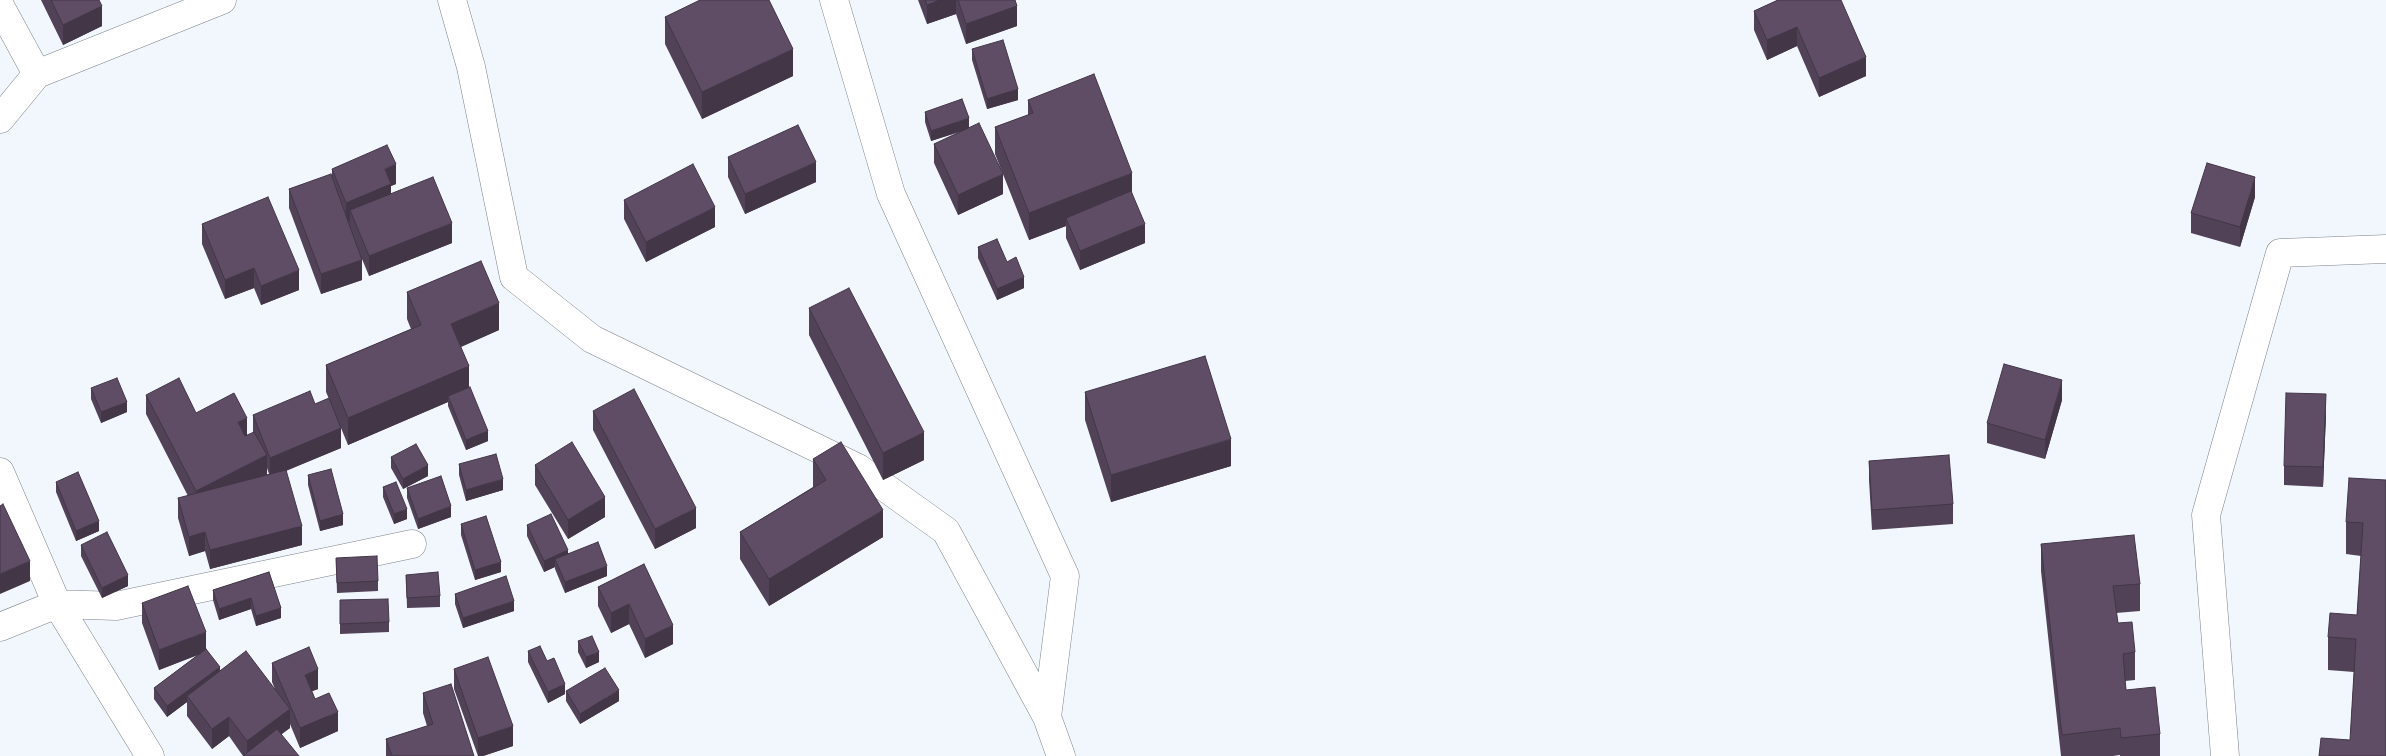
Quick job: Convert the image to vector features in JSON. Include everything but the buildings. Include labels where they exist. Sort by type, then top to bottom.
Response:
[{"type":"street","points":[[0,119],[37,74],[222,0]]},
{"type":"street","points":[[452,0],[471,68],[514,277],[592,339],[858,468],[946,531],[1047,717],[1061,756]]},
{"type":"street","points":[[834,0],[891,194],[1065,576],[1047,717]]},
{"type":"street","points":[[0,6],[37,74]]},
{"type":"street","points":[[2225,756],[2206,515],[2280,253],[2386,249]]},
{"type":"street","points":[[0,472],[57,604],[150,756]]},
{"type":"street","points":[[0,627],[57,604],[116,606],[412,544]]}]
